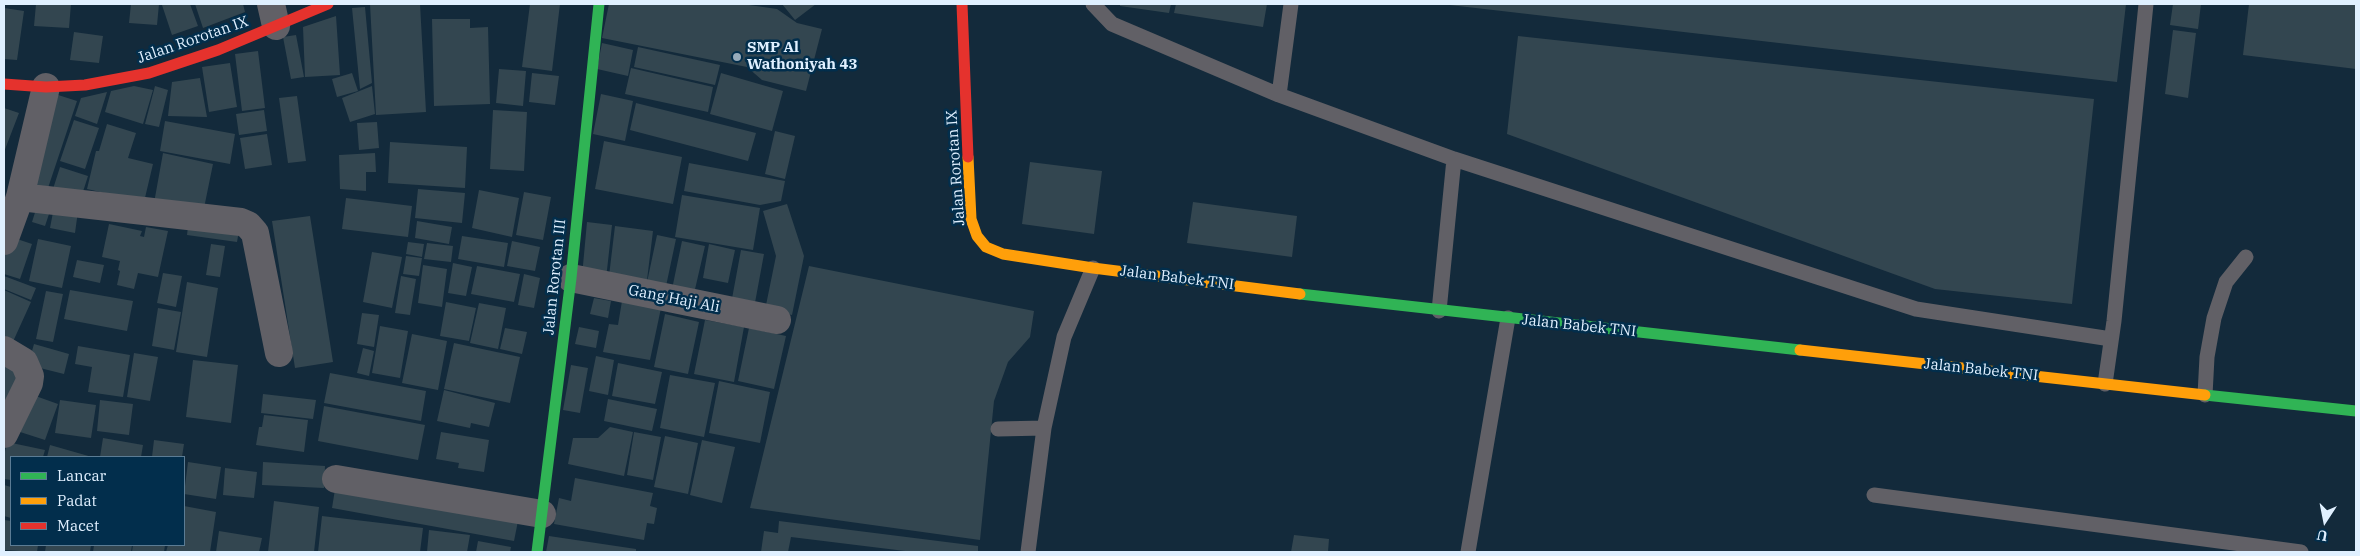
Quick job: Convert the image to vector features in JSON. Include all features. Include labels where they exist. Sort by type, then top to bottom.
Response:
[{"type":"street","name":"Jalan Rorotan IX","points":[[4,84],[46,87],[86,85],[149,74],[218,50],[274,15],[328,4]]},
{"type":"street","name":"Jalan Rorotan III","points":[[537,552],[571,278],[599,4]]},
{"type":"street","name":"Jalan Rorotan IX","points":[[962,4],[971,219],[977,236],[986,247],[1003,254],[1093,268]]},
{"type":"street","points":[[4,242],[20,198],[46,87]]},
{"type":"street","points":[[20,198],[241,222],[248,226],[255,233],[279,353]]},
{"type":"street","name":"Jalan Babek TNI","points":[[1093,268],[1439,311],[2356,411]]},
{"type":"street","name":"Gang Haji Ali","points":[[571,278],[777,320]]},
{"type":"street","points":[[4,350],[24,362],[30,376],[29,383],[4,434]]},
{"type":"street","points":[[336,478],[542,514]]},
{"type":"lane","points":[[1093,4],[1112,24],[1279,94],[1454,160],[1916,309],[2111,339]]},
{"type":"lane","points":[[1279,94],[1291,4]]},
{"type":"lane","points":[[2105,384],[2146,4]]},
{"type":"lane","points":[[1439,311],[1454,160]]},
{"type":"lane","points":[[2205,395],[2207,357],[2214,318],[2226,282],[2246,258]]},
{"type":"lane","points":[[1028,552],[1044,428],[1064,337],[1093,268]]},
{"type":"lane","points":[[1468,552],[1508,318]]},
{"type":"lane","points":[[998,429],[1044,428]]},
{"type":"lane","points":[[1874,495],[2301,552]]},
{"type":"building","points":[[36,4],[71,4],[69,28],[34,26]]},
{"type":"building","points":[[131,4],[159,4],[157,25],[129,23]]},
{"type":"building","points":[[190,4],[198,26],[172,35],[162,5]]},
{"type":"building","points":[[195,4],[243,4],[245,12],[203,28]]},
{"type":"building","points":[[370,4],[420,4],[426,112],[376,115]]},
{"type":"building","points":[[530,4],[560,4],[552,71],[522,67]]},
{"type":"building","name":"SMP Al Wathoniyah 43","points":[[609,4],[742,4],[777,9],[797,23],[822,29],[806,91],[762,80],[747,67],[602,38]]},
{"type":"building","points":[[782,4],[816,4],[795,20]]},
{"type":"building","points":[[1120,4],[1171,4],[1169,13],[1120,6]]},
{"type":"building","points":[[1176,4],[1267,4],[1263,27],[1174,13]]},
{"type":"building","points":[[1441,4],[2126,4],[2117,82]]},
{"type":"building","points":[[2173,4],[2201,4],[2198,29],[2170,25]]},
{"type":"building","points":[[2249,4],[2356,4],[2356,69],[2243,55]]},
{"type":"building","points":[[365,7],[372,83],[360,89],[352,8]]},
{"type":"building","points":[[4,8],[24,11],[17,60],[4,59]]},
{"type":"building","points":[[336,16],[340,75],[305,77],[303,27]]},
{"type":"building","points":[[432,19],[470,19],[470,28],[488,27],[490,104],[434,106]]},
{"type":"building","points":[[2173,30],[2196,33],[2188,98],[2165,94]]},
{"type":"building","points":[[74,32],[103,36],[99,63],[70,60]]},
{"type":"building","points":[[296,35],[304,77],[291,79],[283,37]]},
{"type":"building","points":[[1518,36],[2094,99],[2072,304],[1935,289],[1507,134]]},
{"type":"building","points":[[602,43],[633,50],[628,76],[597,69]]},
{"type":"building","points":[[638,47],[720,65],[715,85],[634,67]]},
{"type":"building","points":[[258,51],[265,108],[242,111],[235,54]]},
{"type":"building","points":[[230,63],[237,107],[209,112],[202,67]]},
{"type":"building","points":[[631,68],[713,87],[708,112],[625,94]]},
{"type":"building","points":[[499,69],[526,71],[523,106],[496,103]]},
{"type":"building","points":[[352,73],[358,91],[337,97],[332,79]]},
{"type":"building","points":[[532,73],[559,76],[555,105],[529,102]]},
{"type":"building","points":[[721,73],[783,91],[772,131],[710,114]]},
{"type":"building","points":[[200,78],[207,117],[168,116],[172,82]]},
{"type":"building","points":[[134,86],[153,90],[143,124],[105,112],[111,91]]},
{"type":"building","points":[[155,86],[168,90],[159,127],[145,124]]},
{"type":"building","points":[[372,86],[375,114],[350,122],[342,98]]},
{"type":"building","points":[[107,92],[97,124],[75,116],[81,98]]},
{"type":"building","points":[[55,94],[77,101],[47,191],[25,184]]},
{"type":"building","points":[[601,94],[633,101],[625,141],[593,134]]},
{"type":"building","points":[[297,96],[306,161],[288,163],[279,98]]},
{"type":"building","points":[[636,103],[756,133],[748,161],[630,130]]},
{"type":"building","points":[[4,108],[19,113],[4,152]]},
{"type":"building","points":[[264,110],[267,131],[239,135],[236,114]]},
{"type":"building","points":[[493,110],[527,112],[524,171],[490,169]]},
{"type":"building","points":[[74,120],[99,128],[85,169],[60,161]]},
{"type":"building","points":[[165,121],[235,134],[230,164],[160,151]]},
{"type":"building","points":[[377,122],[379,148],[359,150],[357,123]]},
{"type":"building","points":[[107,124],[136,133],[128,158],[153,164],[144,202],[87,189],[96,151],[99,151]]},
{"type":"building","points":[[775,131],[795,136],[785,179],[765,174]]},
{"type":"building","points":[[267,134],[272,165],[245,169],[240,138]]},
{"type":"building","points":[[604,141],[682,157],[673,204],[595,189]]},
{"type":"building","points":[[390,142],[467,147],[465,188],[388,183]]},
{"type":"building","points":[[163,153],[213,164],[203,213],[154,203]]},
{"type":"building","points":[[375,153],[376,172],[366,172],[366,191],[340,189],[339,155]]},
{"type":"building","points":[[1030,162],[1102,171],[1094,234],[1022,224]]},
{"type":"building","points":[[689,163],[785,181],[781,201],[760,205],[684,191]]},
{"type":"building","points":[[60,167],[88,176],[81,198],[53,189]]},
{"type":"building","points":[[418,189],[465,193],[462,223],[415,218]]},
{"type":"building","points":[[479,190],[519,198],[512,237],[472,228]]},
{"type":"building","points":[[524,192],[551,197],[543,240],[516,235]]},
{"type":"building","points":[[682,195],[760,208],[753,250],[675,237]]},
{"type":"building","points":[[346,198],[412,206],[408,237],[342,229]]},
{"type":"building","points":[[1193,202],[1297,216],[1292,257],[1187,243]]},
{"type":"building","points":[[38,203],[51,208],[45,226],[32,222]]},
{"type":"building","points":[[787,204],[804,256],[792,315],[765,310],[776,256],[763,211]]},
{"type":"building","points":[[54,207],[78,211],[75,233],[50,228]]},
{"type":"building","points":[[310,216],[333,362],[295,368],[272,221]]},
{"type":"building","points":[[189,218],[240,225],[237,242],[187,235]]},
{"type":"building","points":[[417,221],[452,227],[449,244],[415,238]]},
{"type":"building","points":[[587,222],[612,225],[606,279],[582,276]]},
{"type":"building","points":[[109,224],[142,231],[140,236],[144,237],[146,227],[168,231],[158,277],[138,273],[134,289],[117,285],[120,261],[102,257]]},
{"type":"building","points":[[615,226],[653,231],[647,280],[609,276]]},
{"type":"building","points":[[657,235],[676,239],[665,291],[646,287]]},
{"type":"building","points":[[8,236],[32,244],[20,279],[4,274],[4,249]]},
{"type":"building","points":[[462,236],[508,243],[504,267],[458,259]]},
{"type":"building","points":[[38,239],[71,246],[62,288],[29,281]]},
{"type":"building","points":[[512,241],[540,247],[535,271],[507,266]]},
{"type":"building","points":[[682,241],[705,246],[693,298],[671,294]]},
{"type":"building","points":[[408,242],[424,244],[422,257],[406,254]]},
{"type":"building","points":[[427,243],[453,246],[451,262],[424,259]]},
{"type":"building","points":[[211,244],[225,246],[220,277],[206,275]]},
{"type":"building","points":[[709,244],[735,250],[728,283],[703,278]]},
{"type":"building","points":[[741,250],[764,254],[754,308],[731,304]]},
{"type":"building","points":[[372,252],[402,257],[392,308],[363,302]]},
{"type":"building","points":[[406,256],[422,258],[419,276],[403,274]]},
{"type":"building","points":[[77,260],[104,265],[100,283],[73,277]]},
{"type":"building","points":[[453,263],[472,267],[466,296],[448,293]]},
{"type":"building","points":[[423,265],[447,269],[442,307],[418,303]]},
{"type":"building","points":[[477,266],[520,274],[514,302],[471,294]]},
{"type":"building","points":[[809,266],[1034,311],[1030,337],[1008,362],[994,401],[980,540],[750,508]]},
{"type":"building","points":[[163,273],[182,276],[176,307],[157,303]]},
{"type":"building","points":[[524,274],[540,278],[534,308],[518,305]]},
{"type":"building","points":[[4,276],[36,288],[31,300],[4,289]]},
{"type":"building","points":[[401,276],[416,279],[410,315],[395,313]]},
{"type":"building","points":[[187,282],[218,288],[207,357],[176,352]]},
{"type":"building","points":[[4,290],[31,302],[11,346],[4,342]]},
{"type":"building","points":[[70,290],[133,301],[127,331],[64,319]]},
{"type":"building","points":[[46,291],[63,294],[53,342],[36,339]]},
{"type":"building","points":[[594,298],[611,301],[608,318],[590,314]]},
{"type":"building","points":[[622,301],[661,308],[650,360],[603,352],[609,324],[618,325]]},
{"type":"building","points":[[446,302],[476,308],[469,341],[440,336]]},
{"type":"building","points":[[479,303],[506,308],[498,349],[470,343]]},
{"type":"building","points":[[158,308],[181,312],[174,350],[152,346]]},
{"type":"building","points":[[362,313],[379,315],[374,347],[357,344]]},
{"type":"building","points":[[665,314],[699,322],[688,374],[654,367]]},
{"type":"building","points":[[705,320],[744,327],[734,382],[694,374]]},
{"type":"building","points":[[380,326],[408,331],[400,378],[372,373]]},
{"type":"building","points":[[579,327],[599,331],[596,348],[575,344]]},
{"type":"building","points":[[505,328],[527,332],[522,354],[500,349]]},
{"type":"building","points":[[749,328],[786,336],[774,389],[738,381]]},
{"type":"building","points":[[412,334],[447,341],[438,390],[402,383]]},
{"type":"building","points":[[454,343],[520,357],[510,403],[444,389]]},
{"type":"building","points":[[34,344],[69,354],[64,374],[28,365]]},
{"type":"building","points":[[78,346],[130,355],[123,397],[88,392],[92,367],[75,364]]},
{"type":"building","points":[[363,348],[374,351],[369,376],[357,373]]},
{"type":"building","points":[[134,353],[158,357],[150,401],[127,397]]},
{"type":"building","points":[[596,356],[614,360],[608,395],[589,391]]},
{"type":"building","points":[[193,360],[238,365],[231,423],[186,417]]},
{"type":"building","points":[[618,363],[662,372],[655,404],[612,396]]},
{"type":"building","points":[[571,365],[588,368],[580,413],[563,410]]},
{"type":"building","points":[[4,366],[26,375],[4,419]]},
{"type":"building","points":[[330,373],[426,391],[421,421],[324,403]]},
{"type":"building","points":[[670,375],[715,383],[704,437],[660,428]]},
{"type":"building","points":[[719,381],[770,392],[760,443],[709,433]]},
{"type":"building","points":[[444,390],[495,403],[489,427],[471,423],[470,428],[437,421]]},
{"type":"building","points":[[30,394],[58,404],[45,440],[17,431]]},
{"type":"building","points":[[263,394],[316,400],[313,419],[261,413]]},
{"type":"building","points":[[608,399],[657,409],[652,431],[604,421]]},
{"type":"building","points":[[60,400],[96,405],[91,438],[55,433]]},
{"type":"building","points":[[100,400],[133,404],[129,435],[97,431]]},
{"type":"building","points":[[324,406],[425,425],[418,460],[318,441]]},
{"type":"building","points":[[264,415],[308,420],[304,452],[256,445],[259,427],[262,427]]},
{"type":"building","points":[[610,427],[633,432],[624,476],[568,464],[573,438],[598,438]]},
{"type":"building","points":[[441,432],[489,440],[484,472],[458,468],[459,463],[436,459]]},
{"type":"building","points":[[634,432],[661,437],[653,480],[627,475]]},
{"type":"building","points":[[665,436],[698,443],[688,494],[654,487]]},
{"type":"building","points":[[103,438],[143,445],[141,456],[100,456]]},
{"type":"building","points":[[154,440],[184,444],[182,456],[152,456]]},
{"type":"building","points":[[702,440],[735,447],[722,503],[690,495]]},
{"type":"building","points":[[7,442],[45,450],[43,456],[10,456],[10,480],[4,479],[4,456]]},
{"type":"building","points":[[50,445],[88,456],[47,456]]},
{"type":"building","points":[[188,462],[221,467],[216,499],[185,494]]},
{"type":"building","points":[[263,462],[325,466],[324,488],[262,485]]},
{"type":"building","points":[[225,468],[257,472],[254,498],[223,495]]},
{"type":"building","points":[[575,478],[653,493],[650,506],[657,508],[654,524],[647,523],[644,540],[554,524],[559,498],[571,501]]},
{"type":"building","points":[[336,483],[519,516],[514,541],[332,508]]},
{"type":"building","points":[[4,485],[10,487],[10,518],[4,516]]},
{"type":"building","points":[[274,501],[319,507],[314,552],[268,552]]},
{"type":"building","points":[[185,506],[216,512],[210,552],[166,552],[168,546],[185,546]]},
{"type":"building","points":[[322,516],[423,528],[420,552],[318,552]]},
{"type":"building","points":[[4,520],[10,521],[10,546],[38,546],[37,552],[4,550]]},
{"type":"building","points":[[779,521],[978,546],[978,552],[913,552],[791,537],[788,552],[761,552],[764,531],[778,533]]},
{"type":"building","points":[[429,530],[470,535],[467,552],[427,552]]},
{"type":"building","points":[[219,531],[262,538],[259,552],[216,552]]},
{"type":"building","points":[[1294,535],[1329,539],[1328,552],[1291,552]]},
{"type":"building","points":[[549,536],[636,549],[636,552],[546,552]]},
{"type":"building","points":[[478,541],[511,547],[510,552],[476,552]]},
{"type":"building","points":[[46,546],[91,546],[90,552],[45,552]]},
{"type":"building","points":[[94,546],[132,546],[131,552],[93,552]]},
{"type":"building","points":[[133,546],[165,546],[164,552],[132,552]]},
{"type":"traffic: fast","points":[[537,552],[571,278],[599,4]]},
{"type":"traffic: fast","points":[[1300,294],[1800,350]]},
{"type":"traffic: fast","points":[[2205,395],[2356,411]]},
{"type":"traffic: slow","points":[[968,157],[971,219],[977,236],[986,247],[1003,254],[1093,268],[1300,294]]},
{"type":"traffic: slow","points":[[1800,350],[2205,395]]},
{"type":"traffic: jam","points":[[4,84],[46,87],[85,85],[149,73],[218,50],[328,4]]},
{"type":"traffic: jam","points":[[962,4],[968,157]]},
{"type":"place","name":"SMP Al Wathoniyah 43","points":[[737,57]]}]
